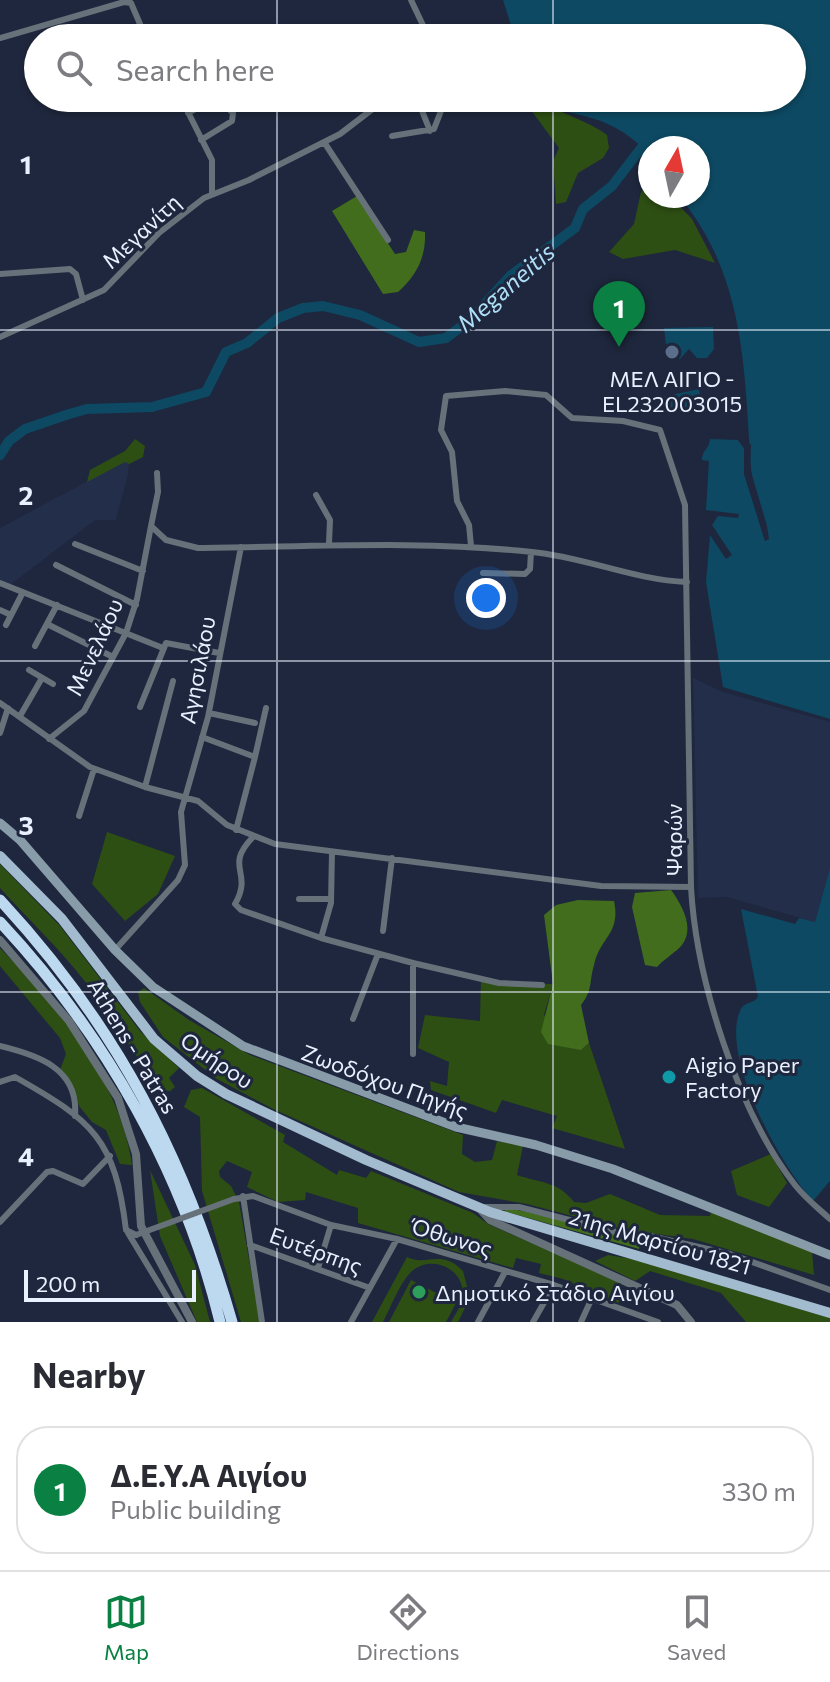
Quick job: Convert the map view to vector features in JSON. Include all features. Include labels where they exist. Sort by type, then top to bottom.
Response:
[{"type":"highway","name":"Athens - Patras","points":[[0,900],[81,994],[152,1111],[203,1231],[232,1322]]},
{"type":"highway","name":"Athens - Patras","points":[[0,922],[69,1003],[142,1117],[193,1234],[220,1322]]},
{"type":"main road","name":"Ζωοδόχου Πηγής","points":[[0,823],[53,875],[115,950],[171,1001],[222,1035],[264,1055],[456,1127],[604,1166],[830,1255]]},
{"type":"main road","name":"Ομήρου","points":[[0,856],[62,919],[154,1039],[197,1076],[293,1127],[478,1208]]},
{"type":"main road","name":"21ης Μαρτίου 1821","points":[[478,1208],[830,1313]]},
{"type":"street","points":[[411,0],[422,24]]},
{"type":"street","points":[[48,24],[124,2],[131,3],[140,24]]},
{"type":"street","points":[[0,38],[24,31]]},
{"type":"street","points":[[201,140],[232,121],[232,112]]},
{"type":"street","name":"Μεγανίτη","points":[[0,337],[107,288],[159,233],[212,194],[324,142],[367,112]]},
{"type":"street","points":[[423,112],[430,131]]},
{"type":"street","points":[[392,136],[430,131],[441,112]]},
{"type":"street","points":[[188,113],[212,160],[212,194]]},
{"type":"street","points":[[324,142],[388,240]]},
{"type":"street","points":[[0,274],[70,269],[76,274],[83,300]]},
{"type":"street","name":"Ψαρών","points":[[471,546],[469,525],[457,501],[452,452],[441,430],[446,396],[505,391],[546,395],[572,418],[626,421],[660,430],[685,505],[691,887],[698,945],[736,1076],[791,1180],[830,1219]]},
{"type":"street","name":"Μενελάου","points":[[49,739],[82,714],[126,633],[143,571],[158,492],[157,473]]},
{"type":"street","points":[[316,495],[330,520],[329,543]]},
{"type":"street","points":[[151,526],[172,543]]},
{"type":"street","points":[[147,544],[172,543],[198,548],[329,543],[471,546],[562,555],[648,579],[687,582]]},
{"type":"street","points":[[75,544],[143,571]]},
{"type":"street","name":"Αγησιλάου","points":[[115,950],[184,869],[186,848],[181,816],[209,713],[241,547]]},
{"type":"street","points":[[483,573],[525,574],[530,569],[531,552]]},
{"type":"street","points":[[56,565],[136,605]]},
{"type":"street","points":[[0,583],[163,648]]},
{"type":"street","points":[[6,625],[22,594]]},
{"type":"street","points":[[35,646],[57,605]]},
{"type":"street","points":[[0,610],[11,615]]},
{"type":"street","points":[[47,624],[113,657]]},
{"type":"street","points":[[140,707],[167,642],[219,653]]},
{"type":"street","points":[[29,670],[53,684]]},
{"type":"street","points":[[20,716],[42,678]]},
{"type":"street","points":[[145,787],[173,681]]},
{"type":"street","points":[[0,703],[94,769],[202,803],[236,830],[275,844],[601,886],[691,887]]},
{"type":"street","points":[[0,733],[8,708]]},
{"type":"street","points":[[236,830],[266,708]]},
{"type":"street","points":[[209,713],[255,723]]},
{"type":"street","points":[[202,737],[255,757]]},
{"type":"street","points":[[79,816],[94,769]]},
{"type":"street","points":[[253,837],[238,855],[244,884],[235,904],[248,915],[413,963],[499,983],[542,985]]},
{"type":"street","points":[[321,938],[330,899],[332,852]]},
{"type":"street","points":[[383,931],[392,858]]},
{"type":"street","points":[[299,899],[330,899]]},
{"type":"street","points":[[0,940],[69,1021],[118,1098],[136,1154],[141,1226],[192,1322]]},
{"type":"street","points":[[353,1019],[378,954]]},
{"type":"street","points":[[413,963],[413,1054]]},
{"type":"street","points":[[0,1046],[46,1059],[71,1088],[75,1116]]},
{"type":"street","points":[[0,1082],[15,1077],[75,1116],[95,1134],[110,1156],[118,1177],[132,1234],[182,1322]]},
{"type":"street","points":[[0,1222],[47,1172],[53,1171],[83,1184],[110,1156]]},
{"type":"street","points":[[132,1234],[243,1196],[262,1322]]},
{"type":"street","name":"Όθωνος","points":[[243,1196],[331,1225],[397,1239],[554,1285],[658,1322]]},
{"type":"street","points":[[478,1208],[497,1204],[519,1207],[748,1258],[830,1290]]},
{"type":"street","points":[[478,1208],[490,1220],[677,1305],[691,1322]]},
{"type":"street","points":[[318,1268],[331,1225]]},
{"type":"street","points":[[351,1322],[397,1239]]},
{"type":"street","name":"Ευτέρπης","points":[[250,1245],[370,1288]]},
{"type":"street","points":[[478,1322],[505,1272]]},
{"type":"street","points":[[533,1322],[554,1285]]},
{"type":"street","points":[[581,1322],[591,1300]]},
{"type":"shaded area","points":[[503,0],[830,0],[830,719],[723,687],[706,582],[710,535],[726,559],[732,555],[712,525],[718,516],[738,518],[739,514],[706,510],[709,461],[702,460],[710,439],[738,440],[744,446],[744,474],[765,541],[752,477],[738,326],[718,259],[688,208],[710,208],[710,136],[638,136],[638,143],[616,128],[571,112],[806,112],[806,24],[511,24]]},
{"type":"shaded area","points":[[713,327],[714,349],[707,358],[697,358],[689,349],[680,359],[667,354],[664,328]]},
{"type":"shaded area","points":[[699,389],[702,404],[661,414],[657,398]]},
{"type":"shaded area","points":[[125,461],[129,464],[128,474],[116,520],[95,520],[10,585],[0,581],[0,528]]},
{"type":"shaded area","points":[[693,678],[723,692],[830,722],[830,868],[815,922],[727,897],[698,898]]},
{"type":"shaded area","points":[[830,868],[830,1181],[813,1201],[771,1138],[746,1082],[739,1055],[736,1031],[740,1011],[758,997],[741,909],[795,924],[799,918],[815,922]]},
{"type":"green space","points":[[532,112],[563,112],[607,135],[609,148],[603,158],[578,173],[566,202],[556,204],[553,161],[559,148]]},
{"type":"green space","points":[[357,196],[395,254],[406,252],[414,230],[425,232],[419,265],[398,292],[383,294],[332,211]]},
{"type":"green space","points":[[638,206],[681,208],[692,219],[715,263],[675,250],[623,259],[609,252],[634,224]]},
{"type":"green space","points":[[135,439],[145,446],[143,457],[129,464],[125,462],[87,482],[90,470],[125,451]]},
{"type":"green space","points":[[107,832],[175,856],[158,894],[125,921],[92,884]]},
{"type":"green space","points":[[0,864],[60,926],[140,1031],[179,1068],[169,1078],[175,1087],[170,1091],[162,1090],[83,979],[0,888]]},
{"type":"green space","points":[[671,890],[686,917],[686,938],[657,967],[645,965],[632,907],[635,893]]},
{"type":"green space","points":[[578,900],[614,901],[615,912],[615,921],[597,956],[589,990],[581,1005],[589,1043],[581,1050],[548,1044],[541,1032],[553,984],[544,915],[556,905]]},
{"type":"green space","points":[[0,948],[64,1020],[83,1047],[115,1104],[126,1134],[132,1165],[120,1164],[106,1130],[92,1122],[79,1106],[75,1092],[60,1070],[66,1054],[60,1038],[0,966]]},
{"type":"green space","points":[[481,977],[511,983],[553,984],[544,1015],[581,1050],[589,1043],[625,1149],[552,1128],[557,1116],[502,1100],[496,1113],[431,1090],[430,1081],[447,1086],[449,1062],[418,1048],[425,1015],[480,1021]]},
{"type":"green space","points":[[144,988],[189,1020],[250,1055],[463,1135],[462,1154],[475,1162],[492,1160],[497,1141],[523,1146],[517,1175],[555,1186],[574,1202],[586,1203],[610,1194],[660,1215],[710,1216],[711,1209],[812,1252],[814,1275],[693,1239],[622,1229],[527,1204],[459,1192],[273,1109],[217,1079],[163,1037],[140,1002],[138,992]]},
{"type":"green space","points":[[202,1088],[285,1135],[283,1142],[337,1175],[339,1170],[366,1178],[371,1171],[473,1213],[488,1224],[622,1283],[619,1303],[563,1279],[539,1273],[541,1264],[516,1258],[513,1268],[358,1223],[358,1208],[306,1192],[305,1200],[278,1202],[247,1187],[252,1172],[227,1161],[219,1171],[220,1177],[231,1186],[239,1202],[260,1322],[241,1322],[202,1191],[200,1117],[184,1107],[191,1090]]},
{"type":"green space","points":[[771,1154],[787,1183],[769,1207],[737,1195],[731,1171]]},
{"type":"green space","points":[[150,1170],[195,1265],[210,1322],[197,1322],[160,1236]]},
{"type":"green space","points":[[508,1208],[642,1237],[639,1249],[504,1211]]},
{"type":"green space","points":[[608,1255],[632,1259],[830,1318],[830,1322],[746,1322],[721,1293],[650,1271],[635,1281],[595,1261]]},
{"type":"green space","points":[[407,1257],[414,1260],[441,1259],[463,1271],[470,1298],[458,1322],[451,1322],[462,1301],[463,1293],[457,1276],[444,1266],[427,1264],[407,1277],[383,1322],[372,1322]]},
{"type":"green space","name":"Δημοτικό Στάδιο Αιγίου","points":[[411,1280],[456,1303],[446,1322],[389,1322]]},
{"type":"pier","points":[[746,439],[751,445],[750,468],[767,526],[769,539],[765,541],[744,472],[745,450],[738,440]]},
{"type":"waterway","name":"Meganeitis","points":[[0,455],[9,441],[25,429],[69,414],[87,409],[152,407],[206,392],[226,352],[247,343],[278,318],[303,308],[323,306],[360,315],[419,342],[446,338],[471,319],[510,276],[575,228],[583,209],[612,186],[638,152]]},
{"type":"place","name":"Δ.Ε.Υ.Α Αιγίου","points":[[619,347]]},
{"type":"place","name":"ΜΕΛ ΑΙΓΙΟ - EL232003015","points":[[672,352]]},
{"type":"place","name":"Aigio Paper Factory","points":[[669,1077]]},
{"type":"place","name":"Δημοτικό Στάδιο Αιγίου","points":[[419,1292]]}]
